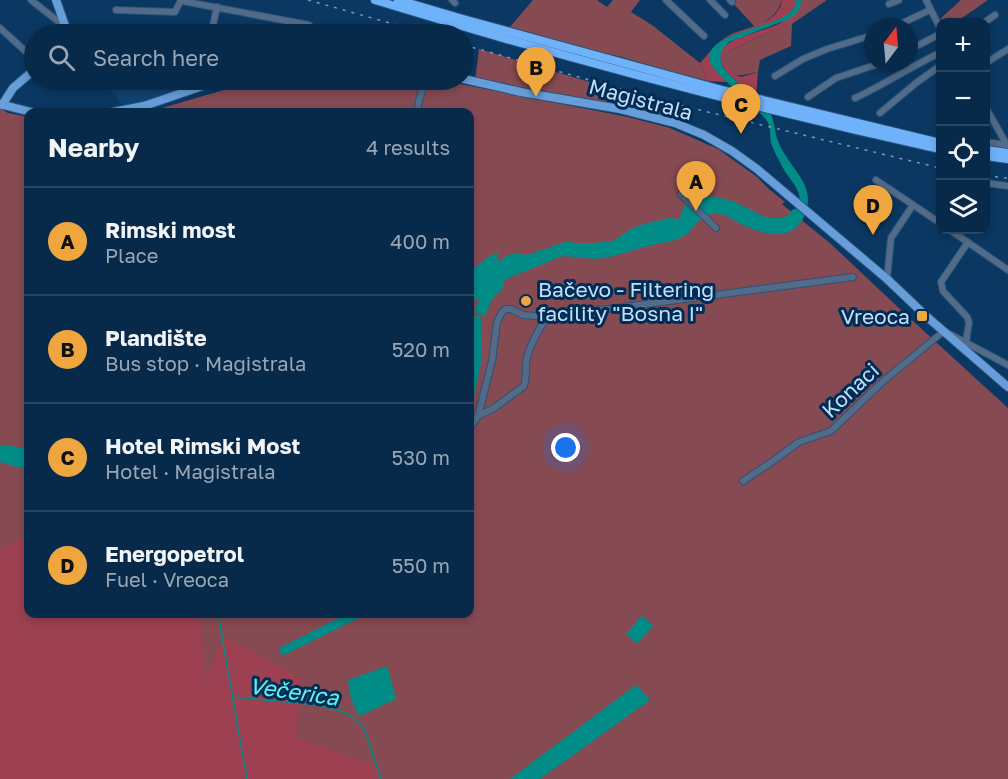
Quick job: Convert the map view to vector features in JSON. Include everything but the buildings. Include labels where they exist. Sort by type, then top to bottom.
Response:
[{"type":"highway","points":[[375,0],[465,24]]},
{"type":"highway","points":[[398,0],[458,22]]},
{"type":"highway","points":[[474,26],[726,95],[936,142]]},
{"type":"highway","points":[[771,105],[936,148]]},
{"type":"highway","points":[[990,149],[1008,147]]},
{"type":"highway","points":[[990,157],[1008,159]]},
{"type":"main road","points":[[56,0],[64,24]]},
{"type":"main road","points":[[24,79],[13,88],[1,105],[24,110]]},
{"type":"main road","name":"Magistrala","points":[[474,81],[520,92],[620,109],[675,123],[704,135],[732,151],[788,195],[1008,387]]},
{"type":"main road","points":[[134,108],[191,90]]},
{"type":"street","points":[[31,0],[62,24]]},
{"type":"street","points":[[116,10],[175,12],[182,0],[304,24]]},
{"type":"street","points":[[666,0],[704,36]]},
{"type":"street","points":[[710,0],[725,15]]},
{"type":"street","points":[[889,4],[899,0]]},
{"type":"street","points":[[926,0],[936,21]]},
{"type":"street","points":[[213,24],[217,7]]},
{"type":"street","points":[[913,18],[930,10]]},
{"type":"street","points":[[990,18],[995,15]]},
{"type":"street","points":[[0,28],[24,50]]},
{"type":"street","points":[[918,45],[936,36]]},
{"type":"street","points":[[776,76],[803,59],[864,38]]},
{"type":"street","points":[[990,60],[1008,49]]},
{"type":"street","points":[[855,98],[936,55]]},
{"type":"street","points":[[808,97],[836,78],[864,69]]},
{"type":"street","points":[[880,113],[936,69]]},
{"type":"street","points":[[418,108],[422,90]]},
{"type":"street","points":[[990,115],[1008,147]]},
{"type":"street","points":[[990,143],[1008,147]]},
{"type":"street","points":[[876,180],[936,220]]},
{"type":"street","points":[[990,184],[1008,186]]},
{"type":"street","points":[[681,194],[716,228]]},
{"type":"street","points":[[886,279],[891,238],[913,205]]},
{"type":"street","points":[[956,234],[1008,270]]},
{"type":"street","points":[[966,342],[969,322],[967,317],[943,291],[940,282],[968,242]]},
{"type":"street","points":[[474,421],[492,361],[496,322],[506,309],[523,315],[547,317],[853,277]]},
{"type":"street","points":[[477,416],[494,408],[524,386],[527,358],[539,328],[547,317]]},
{"type":"street","points":[[944,331],[1008,365]]},
{"type":"street","name":"Konaci","points":[[743,481],[799,442],[831,431],[881,382],[944,331]]},
{"type":"shaded area","points":[[533,0],[597,0],[607,7],[613,0],[640,0],[631,12],[652,25],[700,63],[707,81],[622,57],[575,48],[509,28]]},
{"type":"shaded area","points":[[730,0],[782,0],[775,13],[755,27]]},
{"type":"shaded area","points":[[782,0],[795,0],[796,4],[785,17],[766,26],[727,38],[711,64],[727,82],[707,81],[700,63],[710,52],[728,36],[755,26],[775,15]]},
{"type":"shaded area","points":[[795,0],[801,0],[798,11],[789,19],[729,42],[722,51],[721,62],[729,74],[769,111],[778,141],[801,178],[808,197],[807,207],[803,219],[796,227],[785,233],[771,234],[750,228],[724,215],[707,215],[684,236],[671,241],[604,258],[563,256],[557,258],[503,281],[504,287],[492,299],[485,316],[474,312],[480,297],[474,301],[474,268],[498,252],[498,262],[508,255],[516,253],[527,255],[568,241],[593,243],[613,241],[631,229],[644,224],[670,218],[679,219],[684,207],[690,201],[704,196],[733,201],[765,217],[782,218],[798,208],[800,197],[774,150],[767,121],[710,62],[711,51],[720,42],[783,17],[793,10]]},
{"type":"shaded area","points":[[803,0],[827,0],[792,24],[791,46],[760,60],[758,72],[737,75],[730,70],[722,59],[724,54],[769,33],[803,4]]},
{"type":"shaded area","points":[[803,0],[802,8],[793,20],[724,54],[722,59],[734,74],[741,77],[758,72],[756,97],[728,73],[722,64],[721,53],[727,44],[786,20],[797,12]]},
{"type":"shaded area","points":[[961,0],[988,0],[962,18],[941,18]]},
{"type":"shaded area","points":[[479,49],[674,107],[670,117],[475,80]]},
{"type":"shaded area","points":[[474,87],[628,117],[670,128],[718,149],[757,177],[785,202],[782,204],[831,244],[1008,408],[1008,779],[0,779],[0,108],[8,113],[24,116],[24,618],[474,618],[474,108],[162,108],[224,90],[474,90]]},
{"type":"shaded area","points":[[110,90],[188,90],[129,108],[125,108]]},
{"type":"shaded area","points":[[0,445],[24,448],[24,469],[0,462]]},
{"type":"shaded area","points":[[24,537],[24,618],[194,618],[201,622],[206,680],[223,636],[302,678],[296,738],[380,767],[377,779],[0,779],[0,549]]},
{"type":"shaded area","points":[[642,616],[653,626],[637,644],[626,634]]},
{"type":"shaded area","points":[[339,618],[359,618],[282,656],[279,648]]},
{"type":"shaded area","points":[[387,666],[396,699],[359,716],[351,699],[348,680]]},
{"type":"shaded area","points":[[636,685],[650,700],[540,779],[510,779]]},
{"type":"waterway","points":[[474,378],[477,363],[477,320]]},
{"type":"waterway","name":"Večerica","points":[[219,618],[247,779]]},
{"type":"waterway","name":"Večerica","points":[[233,697],[320,705],[347,713],[364,728],[381,779]]},
{"type":"railway","points":[[308,0],[393,24]]},
{"type":"railway","points":[[474,48],[675,104],[936,167]]},
{"type":"railway","points":[[990,176],[1008,178]]},
{"type":"place","name":"Plandište","points":[[536,97]]},
{"type":"place","name":"Hotel Rimski Most","points":[[741,134]]},
{"type":"place","name":"Rimski most","points":[[696,211]]},
{"type":"place","name":"Energopetrol","points":[[873,235]]},
{"type":"place","name":"Bačevo - Filtering facility \"Bosna I\"","points":[[526,301]]},
{"type":"place","name":"Vreoca","points":[[922,316]]}]
